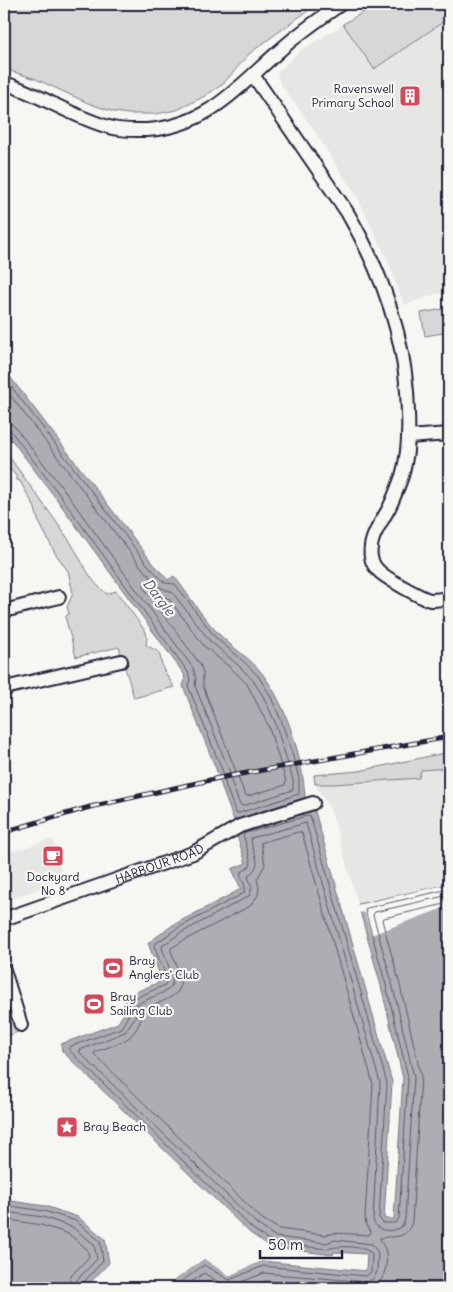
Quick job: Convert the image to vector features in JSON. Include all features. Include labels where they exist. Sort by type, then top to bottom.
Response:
[{"type":"street","points":[[4,84],[25,90],[110,128],[142,130],[170,127],[194,119],[219,105],[307,28],[342,4]]},
{"type":"street","points":[[253,75],[360,234],[381,278],[396,323],[402,351],[408,402],[408,437],[402,474],[396,493],[375,533],[371,556],[374,566],[380,572],[423,597],[431,600],[449,598]]},
{"type":"street","points":[[408,437],[449,434]]},
{"type":"street","points":[[4,611],[59,597]]},
{"type":"street","points":[[4,691],[9,687],[121,661]]},
{"type":"street","name":"HARBOUR ROAD","points":[[4,919],[193,853],[240,826],[312,803]]},
{"type":"street","points":[[4,970],[8,998],[21,1026]]},
{"type":"shaded area","points":[[4,4],[317,4],[250,53],[223,84],[205,96],[177,110],[155,114],[128,114],[114,112],[90,104],[36,79],[4,69]]},
{"type":"shaded area","points":[[377,4],[449,4],[449,293],[436,294],[404,305],[390,266],[355,192],[310,124],[280,84],[277,73],[300,51]]},
{"type":"shaded area","points":[[377,4],[447,4],[449,7],[449,18],[374,69],[343,24]]},
{"type":"shaded area","points":[[449,308],[449,332],[425,336],[421,313]]},
{"type":"shaded area","points":[[4,445],[7,449],[5,451],[71,543],[96,584],[107,594],[116,591],[146,632],[146,645],[159,652],[163,669],[174,687],[134,698],[119,647],[76,657],[66,620],[66,616],[69,614],[67,607],[73,593],[68,571],[55,553],[38,520],[35,508],[20,481],[17,480],[11,470],[4,469]]},
{"type":"shaded area","points":[[449,752],[449,768],[421,770],[419,778],[315,784],[314,775],[359,771]]},
{"type":"shaded area","points":[[449,768],[449,883],[358,904],[331,811],[315,784],[418,778],[421,770]]},
{"type":"shaded area","points":[[53,839],[63,879],[4,902],[4,854]]},
{"type":"shaded area","points":[[4,1004],[11,1008],[18,1032],[4,1037]]},
{"type":"water","name":"Dargle","points":[[4,369],[151,561],[168,580],[174,576],[213,627],[261,672],[278,699],[292,732],[301,766],[305,798],[234,820],[183,686],[184,674],[4,430]]},
{"type":"water","points":[[314,808],[392,1082],[384,1219],[394,1219],[403,1078],[381,986],[358,904],[449,884],[449,1288],[164,1288],[204,1259],[229,1276],[262,1261],[366,1271],[367,1254],[334,1252],[333,1255],[271,1247],[250,1233],[62,1051],[61,1044],[118,1023],[124,1013],[126,996],[162,981],[148,943],[173,925],[241,889],[232,869],[246,863],[236,833]]},
{"type":"water","points":[[4,1200],[45,1206],[78,1217],[105,1239],[109,1263],[85,1288],[4,1288]]},
{"type":"pier","points":[[446,883],[449,883],[449,906],[371,935],[364,912],[359,913],[357,905],[445,886]]},
{"type":"pier","points":[[203,1256],[229,1273],[261,1259],[266,1259],[267,1262],[262,1261],[229,1276],[204,1259],[164,1288],[161,1288]]},
{"type":"railway","points":[[4,832],[90,807],[219,778],[449,737]]},
{"type":"place","name":"Ravenswell Primary School","points":[[410,96]]},
{"type":"place","name":"Dockyard No 8","points":[[53,856]]},
{"type":"place","name":"Bray Anglers' Club","points":[[113,968]]},
{"type":"place","name":"Bray Sailing Club","points":[[94,1004]]},
{"type":"place","name":"Bray Beach","points":[[67,1127]]}]
